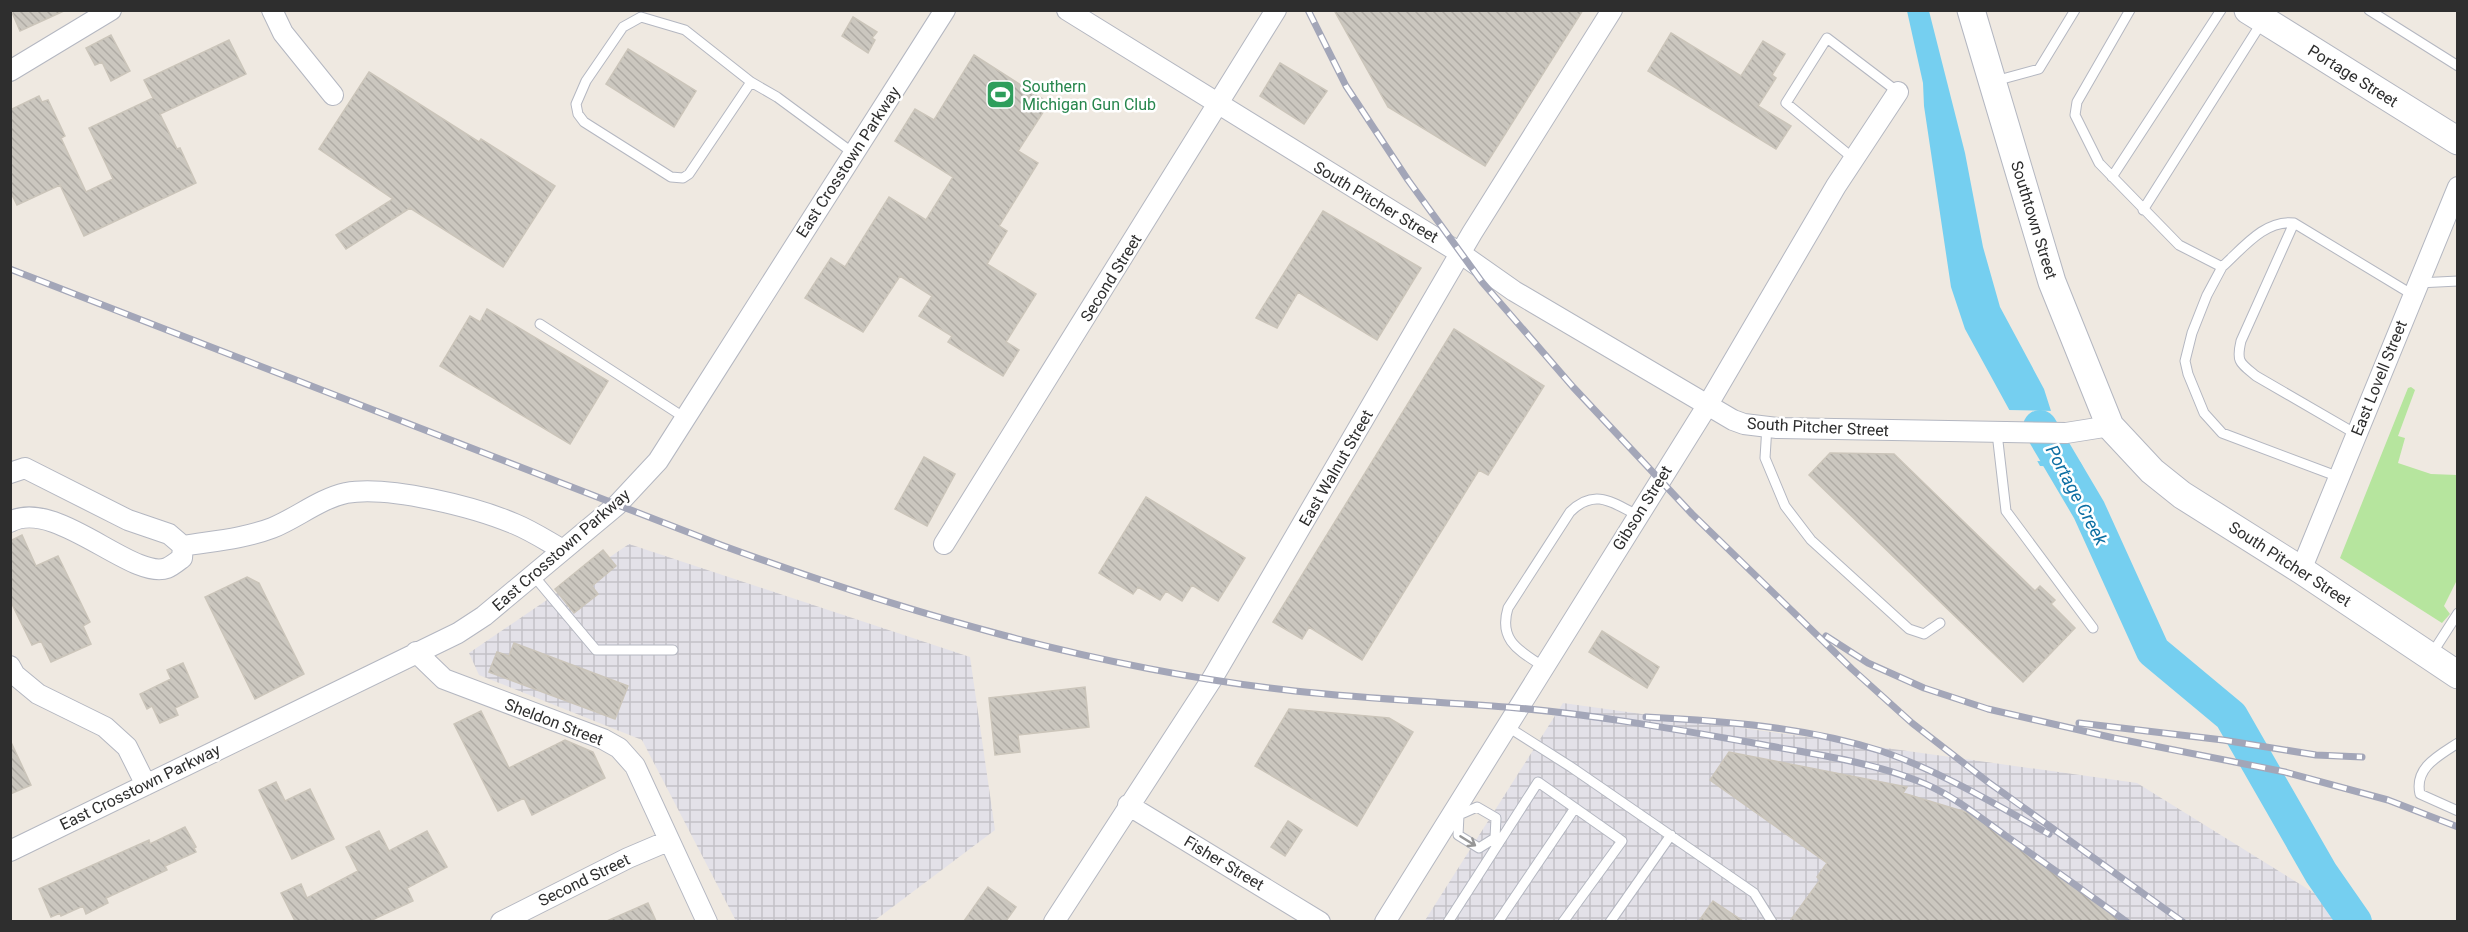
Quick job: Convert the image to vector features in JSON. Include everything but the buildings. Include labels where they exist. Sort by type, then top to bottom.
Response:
[{"type":"main road","name":"Southtown Street","points":[[1971,10],[2052,282],[2110,426]]},
{"type":"main road","name":"Portage Street","points":[[2256,15],[2457,141]]},
{"type":"main road","name":"South Pitcher Street","points":[[2110,426],[2152,471],[2182,495],[2301,570],[2457,675]]},
{"type":"street","points":[[10,71],[111,10]]},
{"type":"street","points":[[272,10],[282,33],[333,95]]},
{"type":"street","name":"East Crosstown Parkway","points":[[10,851],[458,633],[484,616],[617,505],[658,461],[945,10]]},
{"type":"street","name":"South Pitcher Street","points":[[1067,10],[1460,253],[1514,291],[1707,406],[1744,424],[1997,433],[2067,433],[2110,426]]},
{"type":"street","name":"Second Street","points":[[944,544],[1276,10]]},
{"type":"street","name":"East Walnut Street","points":[[1054,921],[1213,678],[1460,253],[1612,10]]},
{"type":"street","name":"Gibson Street","points":[[1385,921],[1457,813],[1637,515],[1707,406],[1854,159],[1898,92]]},
{"type":"street","name":"East Lovell Street","points":[[2301,570],[2457,187]]},
{"type":"street","points":[[10,472],[25,468],[128,520],[169,534],[183,546],[245,537],[346,494],[381,490],[468,508],[516,524],[563,550]]},
{"type":"street","points":[[10,522],[21,516],[40,518],[90,537],[145,569],[166,569],[182,558],[183,546]]},
{"type":"street","name":"Sheldon Street","points":[[416,652],[444,679],[603,739],[619,748],[635,766],[707,921]]},
{"type":"street","points":[[10,666],[15,675],[38,694],[105,727],[127,747],[146,785]]},
{"type":"street","name":"Fisher Street","points":[[1128,805],[1320,921]]},
{"type":"street","name":"Second Street","points":[[501,921],[628,858],[668,841]]},
{"type":"lane","points":[[1992,82],[2039,69],[2075,10]]},
{"type":"lane","points":[[2130,10],[2077,102],[2075,115],[2099,163],[2143,210],[2179,245],[2222,267]]},
{"type":"lane","points":[[2112,177],[2221,10]]},
{"type":"lane","points":[[2368,10],[2457,66]]},
{"type":"lane","points":[[2143,210],[2256,15]]},
{"type":"lane","points":[[751,82],[699,162],[682,178],[671,177],[584,122],[578,114],[576,104],[585,81],[623,27],[641,18],[685,30],[751,82],[777,97],[853,153]]},
{"type":"lane","points":[[1854,159],[1786,103],[1827,38],[1898,92]]},
{"type":"lane","points":[[2339,477],[2222,433],[2204,413],[2185,361],[2203,304],[2222,267],[2269,227],[2282,221],[2294,223],[2416,289],[2457,281]]},
{"type":"lane","points":[[2294,223],[2241,341],[2237,356],[2241,364],[2256,376],[2356,434]]},
{"type":"lane","points":[[540,324],[685,418]]},
{"type":"lane","points":[[1767,426],[1765,458],[1770,474],[1785,506],[1811,540],[1909,629],[1924,634],[1940,623]]},
{"type":"lane","points":[[1997,433],[2006,511],[2093,628]]},
{"type":"lane","points":[[1544,667],[1517,649],[1506,633],[1504,620],[1508,608],[1570,512],[1579,503],[1594,498],[1610,501],[1637,515]]},
{"type":"lane","points":[[533,575],[596,650],[673,651]]},
{"type":"lane","points":[[2430,657],[2457,614]]},
{"type":"lane","points":[[1508,727],[1754,893],[1772,921]]},
{"type":"lane","points":[[2457,743],[2423,768],[2418,784],[2420,794],[2457,811]]},
{"type":"lane","points":[[1448,921],[1497,840],[1538,782],[1622,841],[1563,921]]},
{"type":"lane","points":[[1477,807],[1496,818],[1497,840],[1479,848],[1458,835],[1457,813],[1477,807]]},
{"type":"lane","points":[[1498,921],[1575,808]]},
{"type":"lane","points":[[1610,921],[1671,835]]},
{"type":"shaded area","points":[[629,544],[970,657],[995,830],[874,921],[736,921],[642,740],[479,675],[469,653]]},
{"type":"shaded area","points":[[1563,703],[2137,783],[2359,921],[1424,922]]},
{"type":"green space","points":[[2408,388],[2415,390],[2398,436],[2405,438],[2398,463],[2431,474],[2457,475],[2457,580],[2444,606],[2450,614],[2442,623],[2340,558]]},
{"type":"water","points":[[1907,11],[1929,11],[1965,153],[1983,247],[2000,307],[2044,389],[2051,411],[2083,467],[2040,466],[1965,329],[1951,287],[1924,106],[1923,83]]},
{"type":"pier","points":[[2008,410],[2055,411],[2082,462],[2035,461]]},
{"type":"waterway","name":"Portage Creek","points":[[2040,427],[2089,510],[2153,651],[2231,716],[2321,873],[2355,922]]},
{"type":"railway","points":[[1308,10],[1346,86],[1408,180],[1482,282],[1573,387],[1692,514],[1852,669],[1912,723],[1988,782],[2183,922]]},
{"type":"railway","points":[[10,269],[721,545],[861,593],[1003,635],[1076,653],[1221,681],[1323,694],[1517,708],[1578,715],[1669,728],[1880,768],[1930,786],[1964,806],[2127,922]]},
{"type":"railway","points":[[1826,636],[1868,663],[1924,688],[1988,709],[2114,738],[2285,772],[2388,800],[2458,827]]},
{"type":"railway","points":[[1646,717],[1765,726],[1823,736],[1881,751],[1946,778],[2049,834]]},
{"type":"railway","points":[[2079,723],[2223,740],[2316,755],[2362,757]]},
{"type":"place","name":"Southern Michigan Gun Club","points":[[1001,95]]}]
